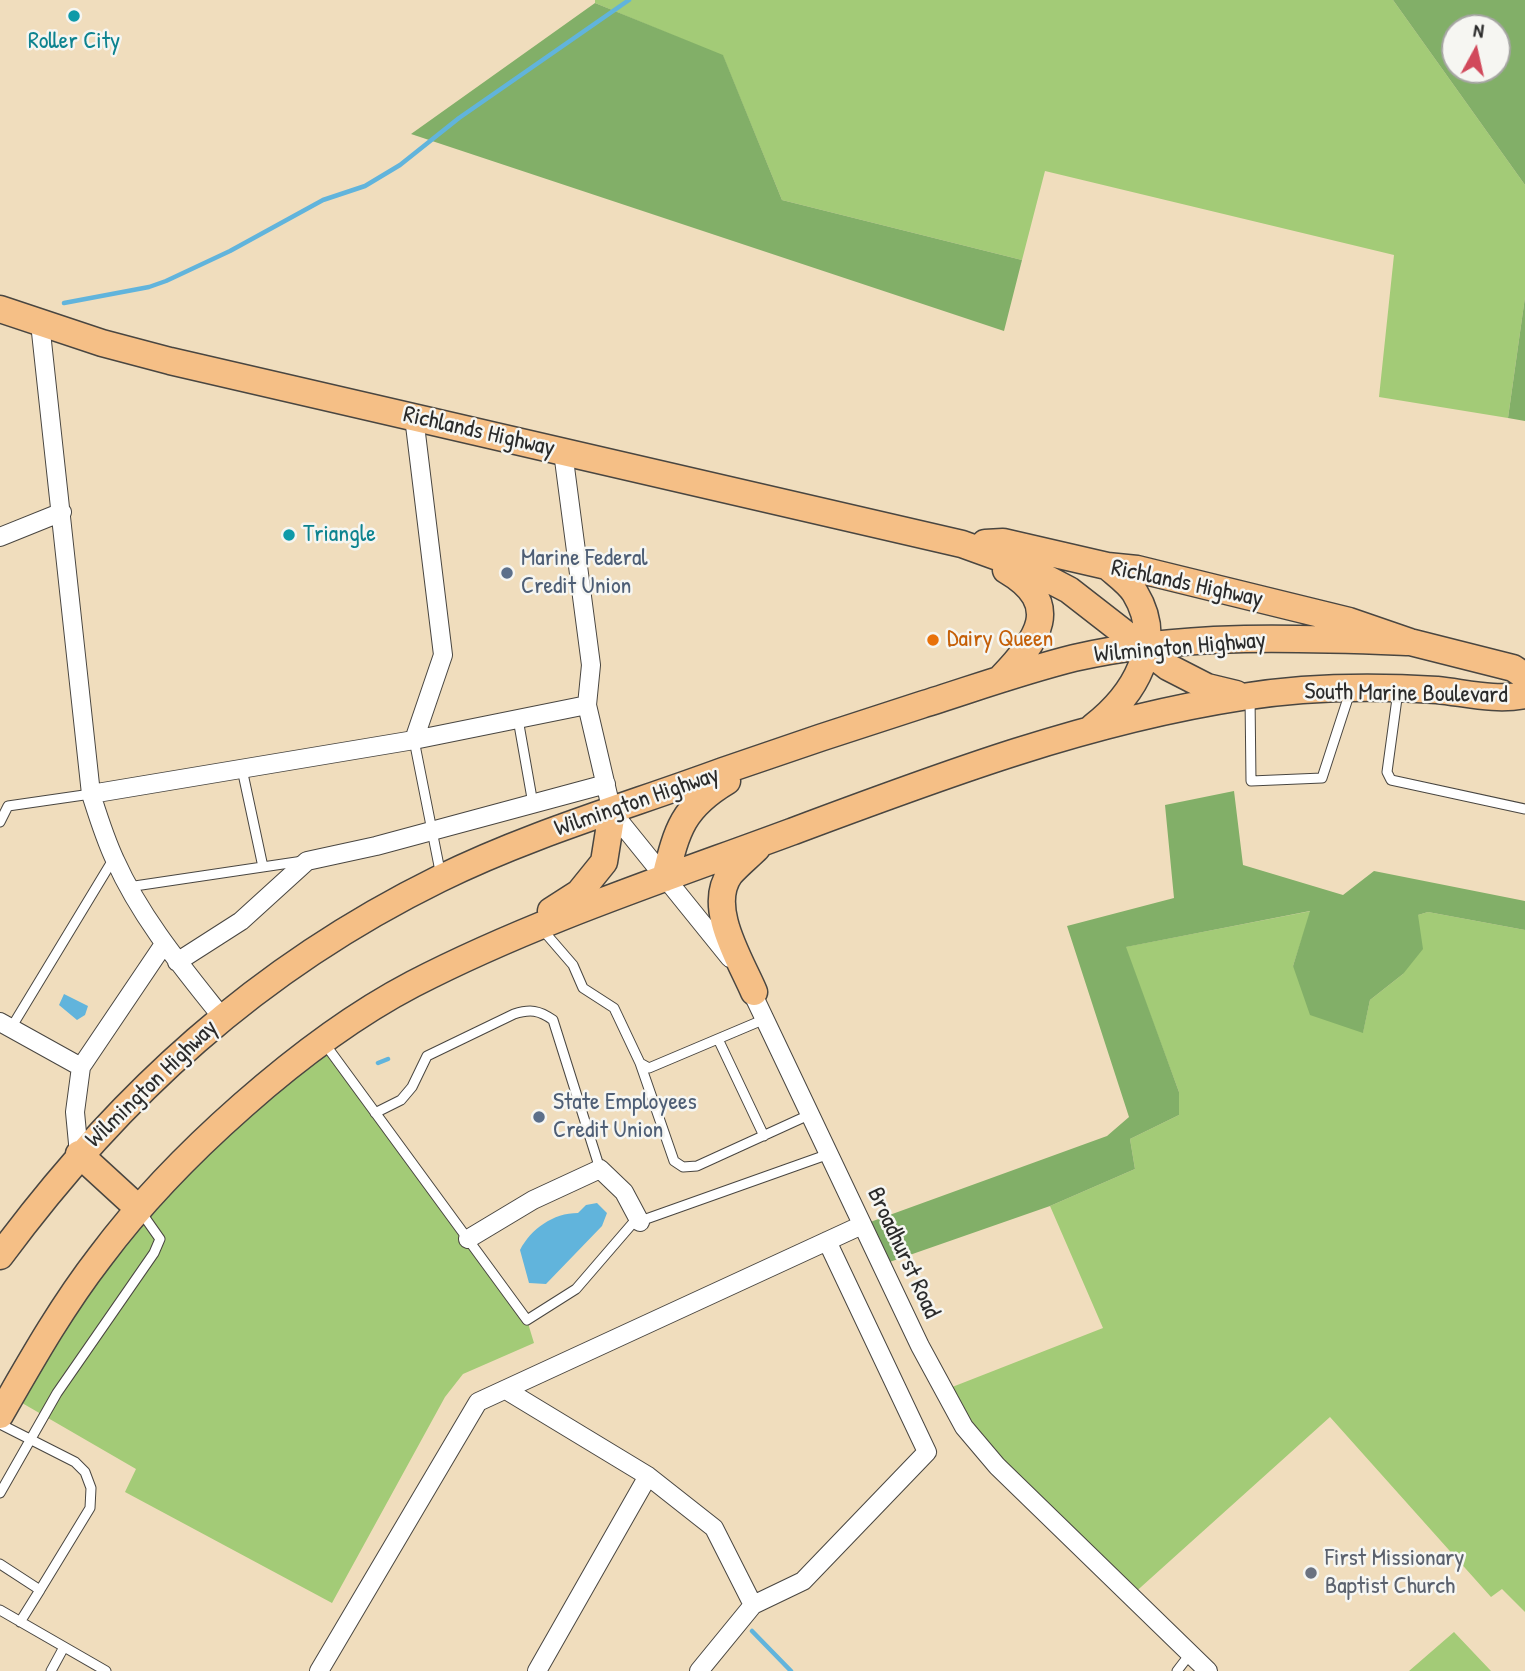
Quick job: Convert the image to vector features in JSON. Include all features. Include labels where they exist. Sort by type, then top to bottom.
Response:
[{"type":"main road","name":"Richlands Highway","points":[[0,309],[170,361],[962,544],[1023,566],[1069,590],[1146,647],[1168,667],[1207,687],[1248,696]]},
{"type":"main road","name":"Richlands Highway","points":[[962,544],[1003,542],[1107,566],[1137,569],[1349,621],[1409,642]]},
{"type":"main road","points":[[962,544],[1028,583],[1038,603],[1038,627],[1030,648],[1000,680]]},
{"type":"main road","points":[[1090,730],[1116,709],[1137,682],[1146,647],[1147,619],[1134,591],[1107,566]]},
{"type":"main road","name":"Wilmington Highway","points":[[0,1256],[79,1154],[120,1110],[221,1016],[358,921],[441,878],[527,840],[774,753],[1076,658],[1146,647],[1298,638],[1409,642]]},
{"type":"main road","name":"South Marine Boulevard","points":[[1409,642],[1513,668],[1525,676]]},
{"type":"main road","name":"South Marine Boulevard","points":[[1248,696],[1351,690],[1399,690],[1509,698],[1525,695]]},
{"type":"main road","points":[[0,1415],[31,1361],[99,1258],[139,1209],[232,1117],[324,1042],[409,986],[540,926],[909,788],[1090,730],[1248,696]]},
{"type":"main road","points":[[665,878],[684,818],[702,796],[774,753]]},
{"type":"main road","points":[[501,942],[579,893],[604,862],[612,812]]},
{"type":"main road","points":[[754,992],[727,930],[722,900],[729,876],[763,842]]},
{"type":"main road","points":[[79,1154],[139,1209]]},
{"type":"street","points":[[40,323],[90,794],[128,887],[164,944],[221,1016]]},
{"type":"street","points":[[414,417],[443,655],[414,740]]},
{"type":"street","points":[[563,452],[591,665],[587,705],[612,812]]},
{"type":"street","points":[[0,537],[62,512]]},
{"type":"street","points":[[90,794],[414,740],[587,705]]},
{"type":"street","points":[[177,962],[242,921],[307,861],[430,832],[606,784]]},
{"type":"street","name":"Broadhurst Road","points":[[612,812],[722,946],[754,992],[942,1391],[964,1427],[998,1466],[1208,1671]]},
{"type":"street","points":[[79,1154],[75,1112],[81,1068],[164,944]]},
{"type":"street","points":[[6,1025],[81,1068]]},
{"type":"street","points":[[468,1240],[533,1200],[600,1169],[624,1192],[640,1222]]},
{"type":"street","points":[[319,1671],[478,1402],[862,1225]]},
{"type":"street","points":[[699,1671],[753,1605],[803,1581],[927,1452],[827,1241]]},
{"type":"street","points":[[506,1390],[648,1476],[714,1528],[753,1605]]},
{"type":"street","points":[[537,1671],[648,1476]]},
{"type":"lane","points":[[1248,696],[1251,781],[1322,778],[1351,690]]},
{"type":"lane","points":[[1399,690],[1387,772],[1391,780],[1525,810]]},
{"type":"lane","points":[[518,719],[533,804]]},
{"type":"lane","points":[[414,740],[441,878]]},
{"type":"lane","points":[[242,769],[263,867]]},
{"type":"lane","points":[[0,822],[8,806],[90,794]]},
{"type":"lane","points":[[6,1025],[114,858]]},
{"type":"lane","points":[[128,887],[307,861]]},
{"type":"lane","points":[[540,926],[564,953],[583,988],[614,1008],[640,1063],[674,1161],[682,1167],[697,1166],[811,1114]]},
{"type":"lane","points":[[376,1113],[403,1097],[412,1087],[427,1056],[514,1014],[529,1010],[541,1012],[553,1020],[600,1169]]},
{"type":"lane","points":[[640,1063],[649,1068],[766,1019]]},
{"type":"lane","points":[[718,1040],[764,1136]]},
{"type":"lane","points":[[324,1042],[527,1320],[576,1289],[632,1224],[829,1154]]},
{"type":"lane","points":[[0,1493],[92,1339],[154,1253],[160,1238],[139,1209]]},
{"type":"lane","points":[[0,1424],[75,1462],[85,1472],[92,1498],[90,1507],[20,1622]]},
{"type":"lane","points":[[0,1564],[40,1590]]},
{"type":"lane","points":[[0,1611],[106,1671]]},
{"type":"lane","points":[[51,1671],[64,1647]]},
{"type":"lane","points":[[1177,1671],[1190,1654]]},
{"type":"green space","points":[[595,0],[1393,0],[1441,67],[1441,84],[1453,84],[1525,185],[1525,297],[1508,418],[1379,397],[1394,255],[1045,171],[1022,260],[782,200],[723,56],[595,3]]},
{"type":"green space","points":[[1393,0],[1525,0],[1525,185],[1453,84],[1511,84],[1511,14],[1441,14],[1441,67]]},
{"type":"green space","points":[[595,3],[723,55],[782,200],[1022,260],[1004,331],[411,134]]},
{"type":"green space","points":[[1525,297],[1525,421],[1508,418]]},
{"type":"green space","points":[[1234,791],[1243,865],[1343,895],[1374,871],[1525,901],[1525,930],[1428,912],[1418,915],[1423,949],[1403,974],[1370,1000],[1363,1033],[1310,1015],[1293,966],[1310,911],[1126,947],[1179,1092],[1179,1115],[1130,1139],[1135,1169],[1050,1206],[881,1265],[862,1225],[1107,1136],[1129,1117],[1067,926],[1174,898],[1165,805]]},
{"type":"green space","points":[[1311,911],[1293,966],[1363,1032],[1370,1000],[1403,974],[1418,915],[1428,912],[1525,930],[1525,1612],[1502,1589],[1491,1597],[1330,1417],[1131,1596],[995,1463],[942,1391],[1103,1328],[1050,1206],[1135,1169],[1130,1139],[1179,1115],[1179,1092],[1125,947]]},
{"type":"green space","points":[[324,1042],[527,1320],[534,1343],[463,1374],[445,1397],[332,1603],[125,1492],[136,1469],[10,1396],[98,1258]]},
{"type":"green space","points":[[1454,1632],[1491,1671],[1409,1671]]},
{"type":"water","points":[[64,994],[88,1006],[85,1015],[77,1020],[59,1005]]},
{"type":"water","points":[[597,1203],[607,1213],[602,1226],[546,1284],[529,1283],[520,1250],[530,1235],[552,1219],[578,1213],[586,1205]]},
{"type":"waterway","points":[[64,303],[149,287],[166,281],[230,251],[323,200],[365,186],[400,165],[459,118],[629,0]]},
{"type":"waterway","points":[[378,1063],[388,1059]]},
{"type":"waterway","points":[[752,1631],[791,1671]]},
{"type":"place","name":"Roller City","points":[[74,16]]},
{"type":"place","name":"Triangle","points":[[289,535]]},
{"type":"place","name":"Marine Federal Credit Union","points":[[507,573]]},
{"type":"place","name":"Dairy Queen","points":[[933,640]]},
{"type":"place","name":"State Employees Credit Union","points":[[539,1117]]},
{"type":"place","name":"First Missionary Baptist Church","points":[[1311,1573]]}]
